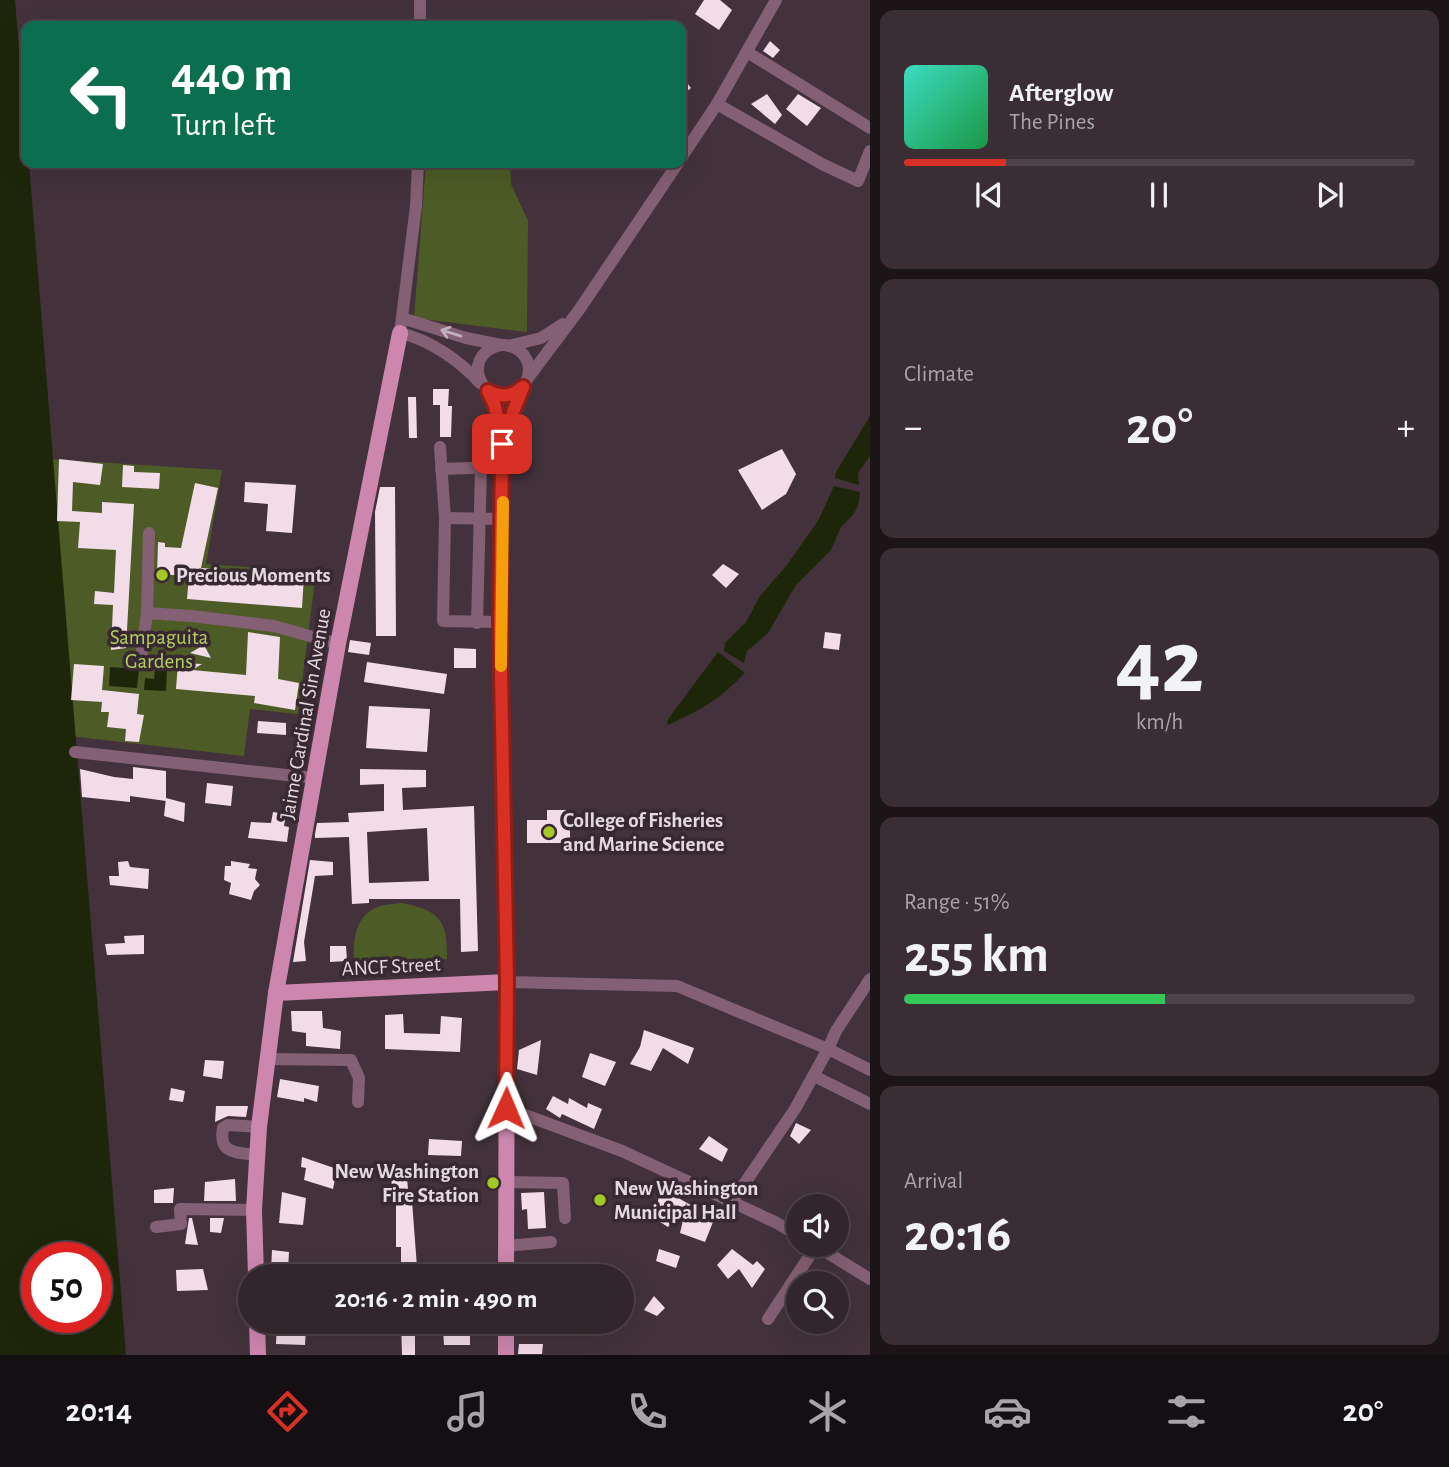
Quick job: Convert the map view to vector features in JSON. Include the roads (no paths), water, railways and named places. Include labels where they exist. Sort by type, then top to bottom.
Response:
[{"type":"main road","name":"Jaime Cardinal Sin Avenue","points":[[256,1264],[254,1210],[259,1127],[276,993],[338,644],[401,326]]},
{"type":"main road","name":"ANCF Street","points":[[276,993],[507,982]]},
{"type":"main road","points":[[506,1264],[507,982]]},
{"type":"main road","points":[[257,1334],[258,1355]]},
{"type":"main road","points":[[506,1334],[506,1355]]},
{"type":"street","points":[[420,0],[420,21]]},
{"type":"street","points":[[686,150],[717,104],[776,0]]},
{"type":"street","points":[[747,52],[870,128]]},
{"type":"street","points":[[717,104],[822,164],[858,181],[870,151]]},
{"type":"street","name":"Jaime Cardinal Sin Avenue","points":[[401,326],[416,206],[418,168]]},
{"type":"street","points":[[401,326],[469,371],[495,395],[510,396],[525,383],[579,310],[675,168]]},
{"type":"street","points":[[579,310],[566,323],[541,338],[485,352],[478,368],[499,425],[502,453],[500,622],[507,982],[677,986],[828,1049],[870,1070]]},
{"type":"street","points":[[401,326],[505,345],[516,348],[526,359],[528,365],[525,383],[513,412],[502,453]]},
{"type":"street","points":[[440,447],[445,518],[443,621],[500,622]]},
{"type":"street","points":[[477,623],[481,467]]},
{"type":"street","points":[[441,469],[502,467]]},
{"type":"street","points":[[445,518],[503,519]]},
{"type":"street","points":[[141,659],[147,613],[149,533]]},
{"type":"street","points":[[147,613],[274,626],[338,644]]},
{"type":"street","points":[[75,752],[314,778]]},
{"type":"street","points":[[733,1202],[795,1109],[836,1031],[870,979]]},
{"type":"street","points":[[266,1059],[351,1060],[359,1078],[358,1102]]},
{"type":"street","points":[[814,1076],[870,1104]]},
{"type":"street","points":[[506,1108],[622,1151],[786,1230]]},
{"type":"street","points":[[257,1155],[231,1151],[223,1145],[221,1139],[223,1128],[228,1125],[259,1127]]},
{"type":"street","points":[[506,1182],[563,1183],[565,1218]]},
{"type":"street","points":[[156,1227],[181,1224],[180,1209],[254,1210]]},
{"type":"street","points":[[506,1246],[551,1242]]},
{"type":"street","points":[[768,1319],[807,1257]]},
{"type":"street","points":[[835,1257],[869,1277]]},
{"type":"place","name":"Precious Moments","points":[[162,575]]},
{"type":"place","name":"College of Fisheries and Marine Science","points":[[549,832]]},
{"type":"place","name":"New Washington Fire Station","points":[[493,1183]]},
{"type":"place","name":"New Washington Municipal Hall","points":[[600,1200]]},
{"type":"park label","name":"Sampaguita Gardens","points":[[159,649]]}]
